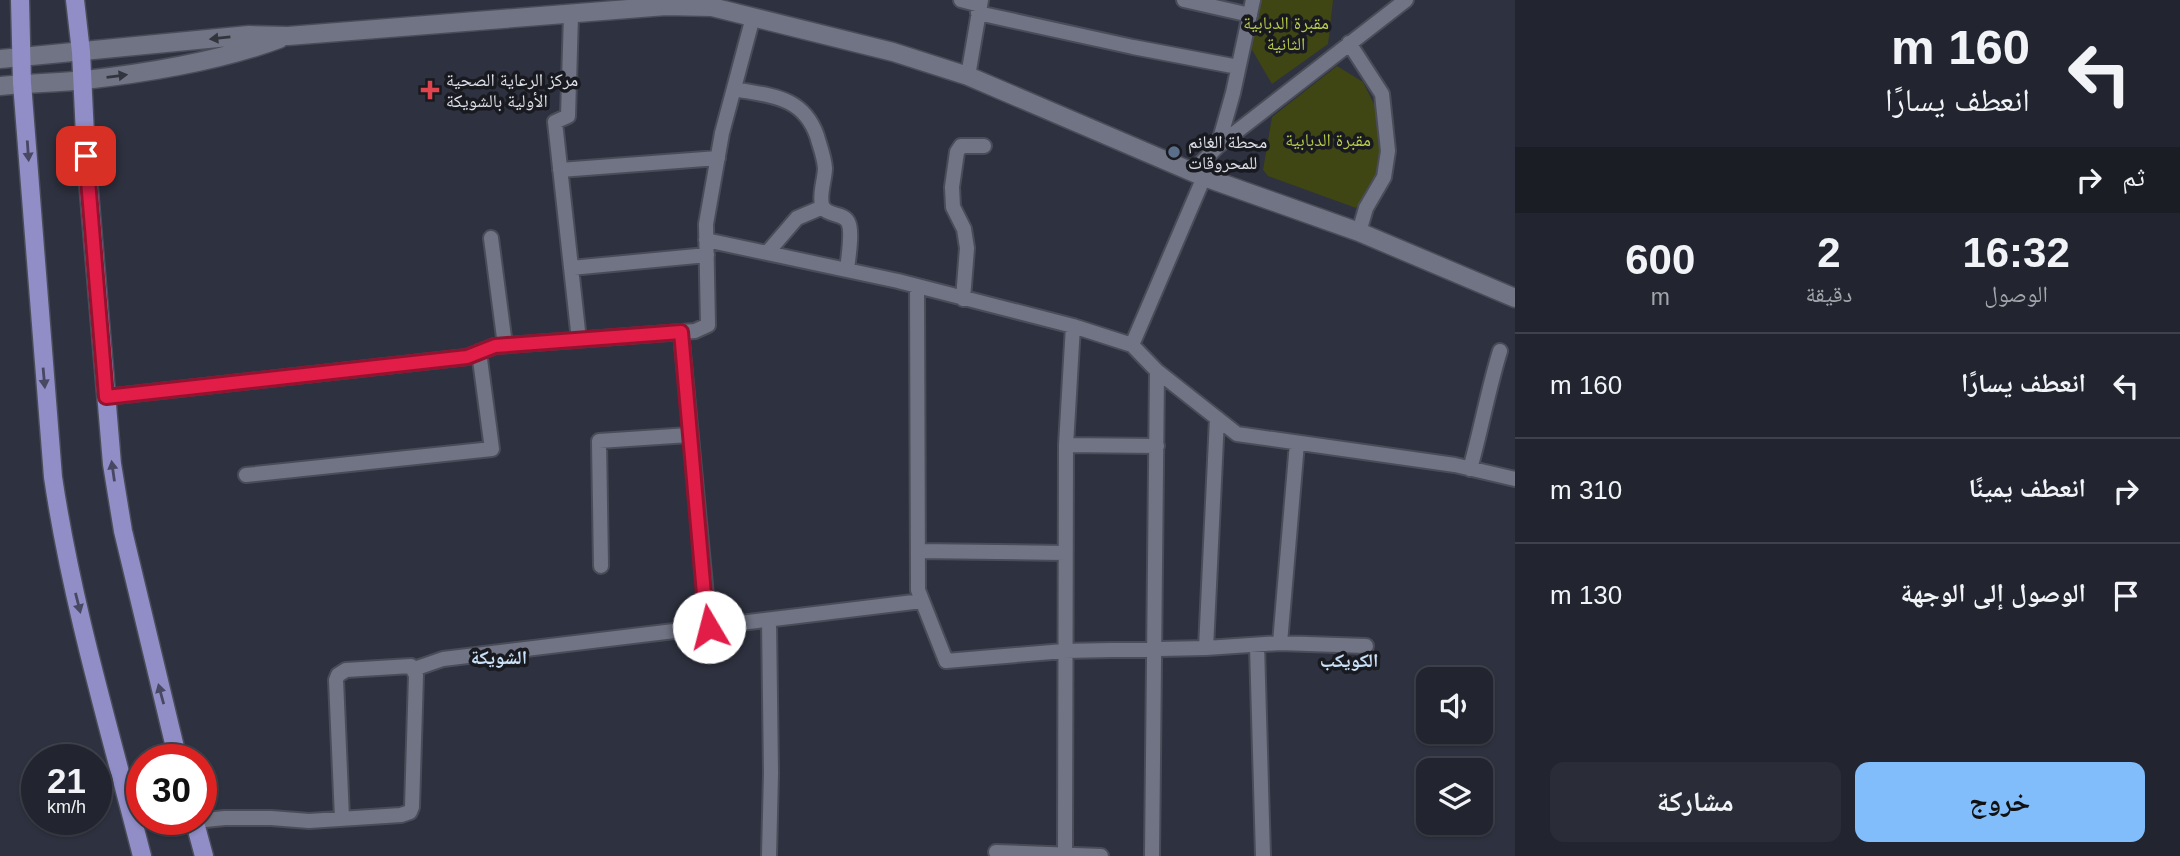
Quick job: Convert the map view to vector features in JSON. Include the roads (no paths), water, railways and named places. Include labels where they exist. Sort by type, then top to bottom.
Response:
[{"type":"main road","points":[[20,0],[22,83],[41,348],[60,527],[142,856]]},
{"type":"main road","points":[[75,0],[112,464],[123,531],[174,744]]},
{"type":"main road","points":[[198,835],[204,856]]},
{"type":"street","points":[[961,0],[1133,47],[1238,67]]},
{"type":"street","points":[[1184,0],[1252,7],[1218,146]]},
{"type":"street","points":[[1132,345],[1198,175],[1218,146],[1406,0]]},
{"type":"street","points":[[0,59],[249,35],[288,36],[571,15],[608,6],[712,4],[893,52],[968,76],[1198,175],[1359,232],[1515,298]]},
{"type":"street","points":[[968,76],[980,6]]},
{"type":"street","points":[[571,15],[568,116],[555,122],[579,340]]},
{"type":"street","points":[[106,397],[467,357],[505,345],[695,331],[708,325],[706,224],[718,158],[753,17]]},
{"type":"street","points":[[0,86],[131,74],[249,51],[288,36]]},
{"type":"street","points":[[1349,43],[1382,94],[1388,152],[1384,177],[1366,208],[1359,232]]},
{"type":"street","points":[[734,89],[785,100],[800,107],[808,117],[824,156],[823,207],[827,212],[848,222],[850,230],[847,270]]},
{"type":"street","points":[[963,299],[967,248],[964,229],[953,207],[954,165],[961,146],[984,146]]},
{"type":"street","points":[[560,170],[718,158]]},
{"type":"street","points":[[767,253],[797,218],[823,207]]},
{"type":"street","points":[[491,238],[505,345]]},
{"type":"street","points":[[571,268],[706,247],[767,253],[847,270],[1073,326],[1132,345],[1157,371],[1237,434],[1470,469],[1515,479]]},
{"type":"street","points":[[917,286],[918,590],[946,660],[1064,651],[1206,648],[1280,643],[1366,646]]},
{"type":"street","points":[[1065,854],[1066,445],[1073,326]]},
{"type":"street","points":[[681,332],[709,627]]},
{"type":"street","points":[[1470,469],[1500,351]]},
{"type":"street","points":[[246,475],[492,449],[479,352]]},
{"type":"street","points":[[1153,856],[1157,371]]},
{"type":"street","points":[[1206,648],[1217,418]]},
{"type":"street","points":[[601,566],[598,441],[689,435]]},
{"type":"street","points":[[1280,643],[1297,443]]},
{"type":"street","points":[[1066,445],[1157,446]]},
{"type":"street","points":[[918,551],[1065,553]]},
{"type":"street","points":[[342,818],[336,680],[338,675],[346,670],[405,665],[414,669],[443,659],[922,601]]},
{"type":"street","points":[[769,621],[769,856]]},
{"type":"street","points":[[1257,646],[1263,856]]},
{"type":"street","points":[[217,819],[271,818],[301,821],[407,814],[412,807],[414,669]]},
{"type":"street","points":[[996,852],[1101,856]]},
{"type":"place","name":"مركز الرعاية الصحية الأولية بالشويكة","points":[[430,90]]},
{"type":"place","name":"محطة الغانم للمحروقات","points":[[1174,152]]},
{"type":"district","name":"الشويكة","points":[[499,657]]},
{"type":"district","name":"الكويكب","points":[[1349,660]]},
{"type":"park label","name":"مقبرة الدبابية الثانية","points":[[1286,33]]},
{"type":"park label","name":"مقبرة الدبابية","points":[[1328,140]]}]
